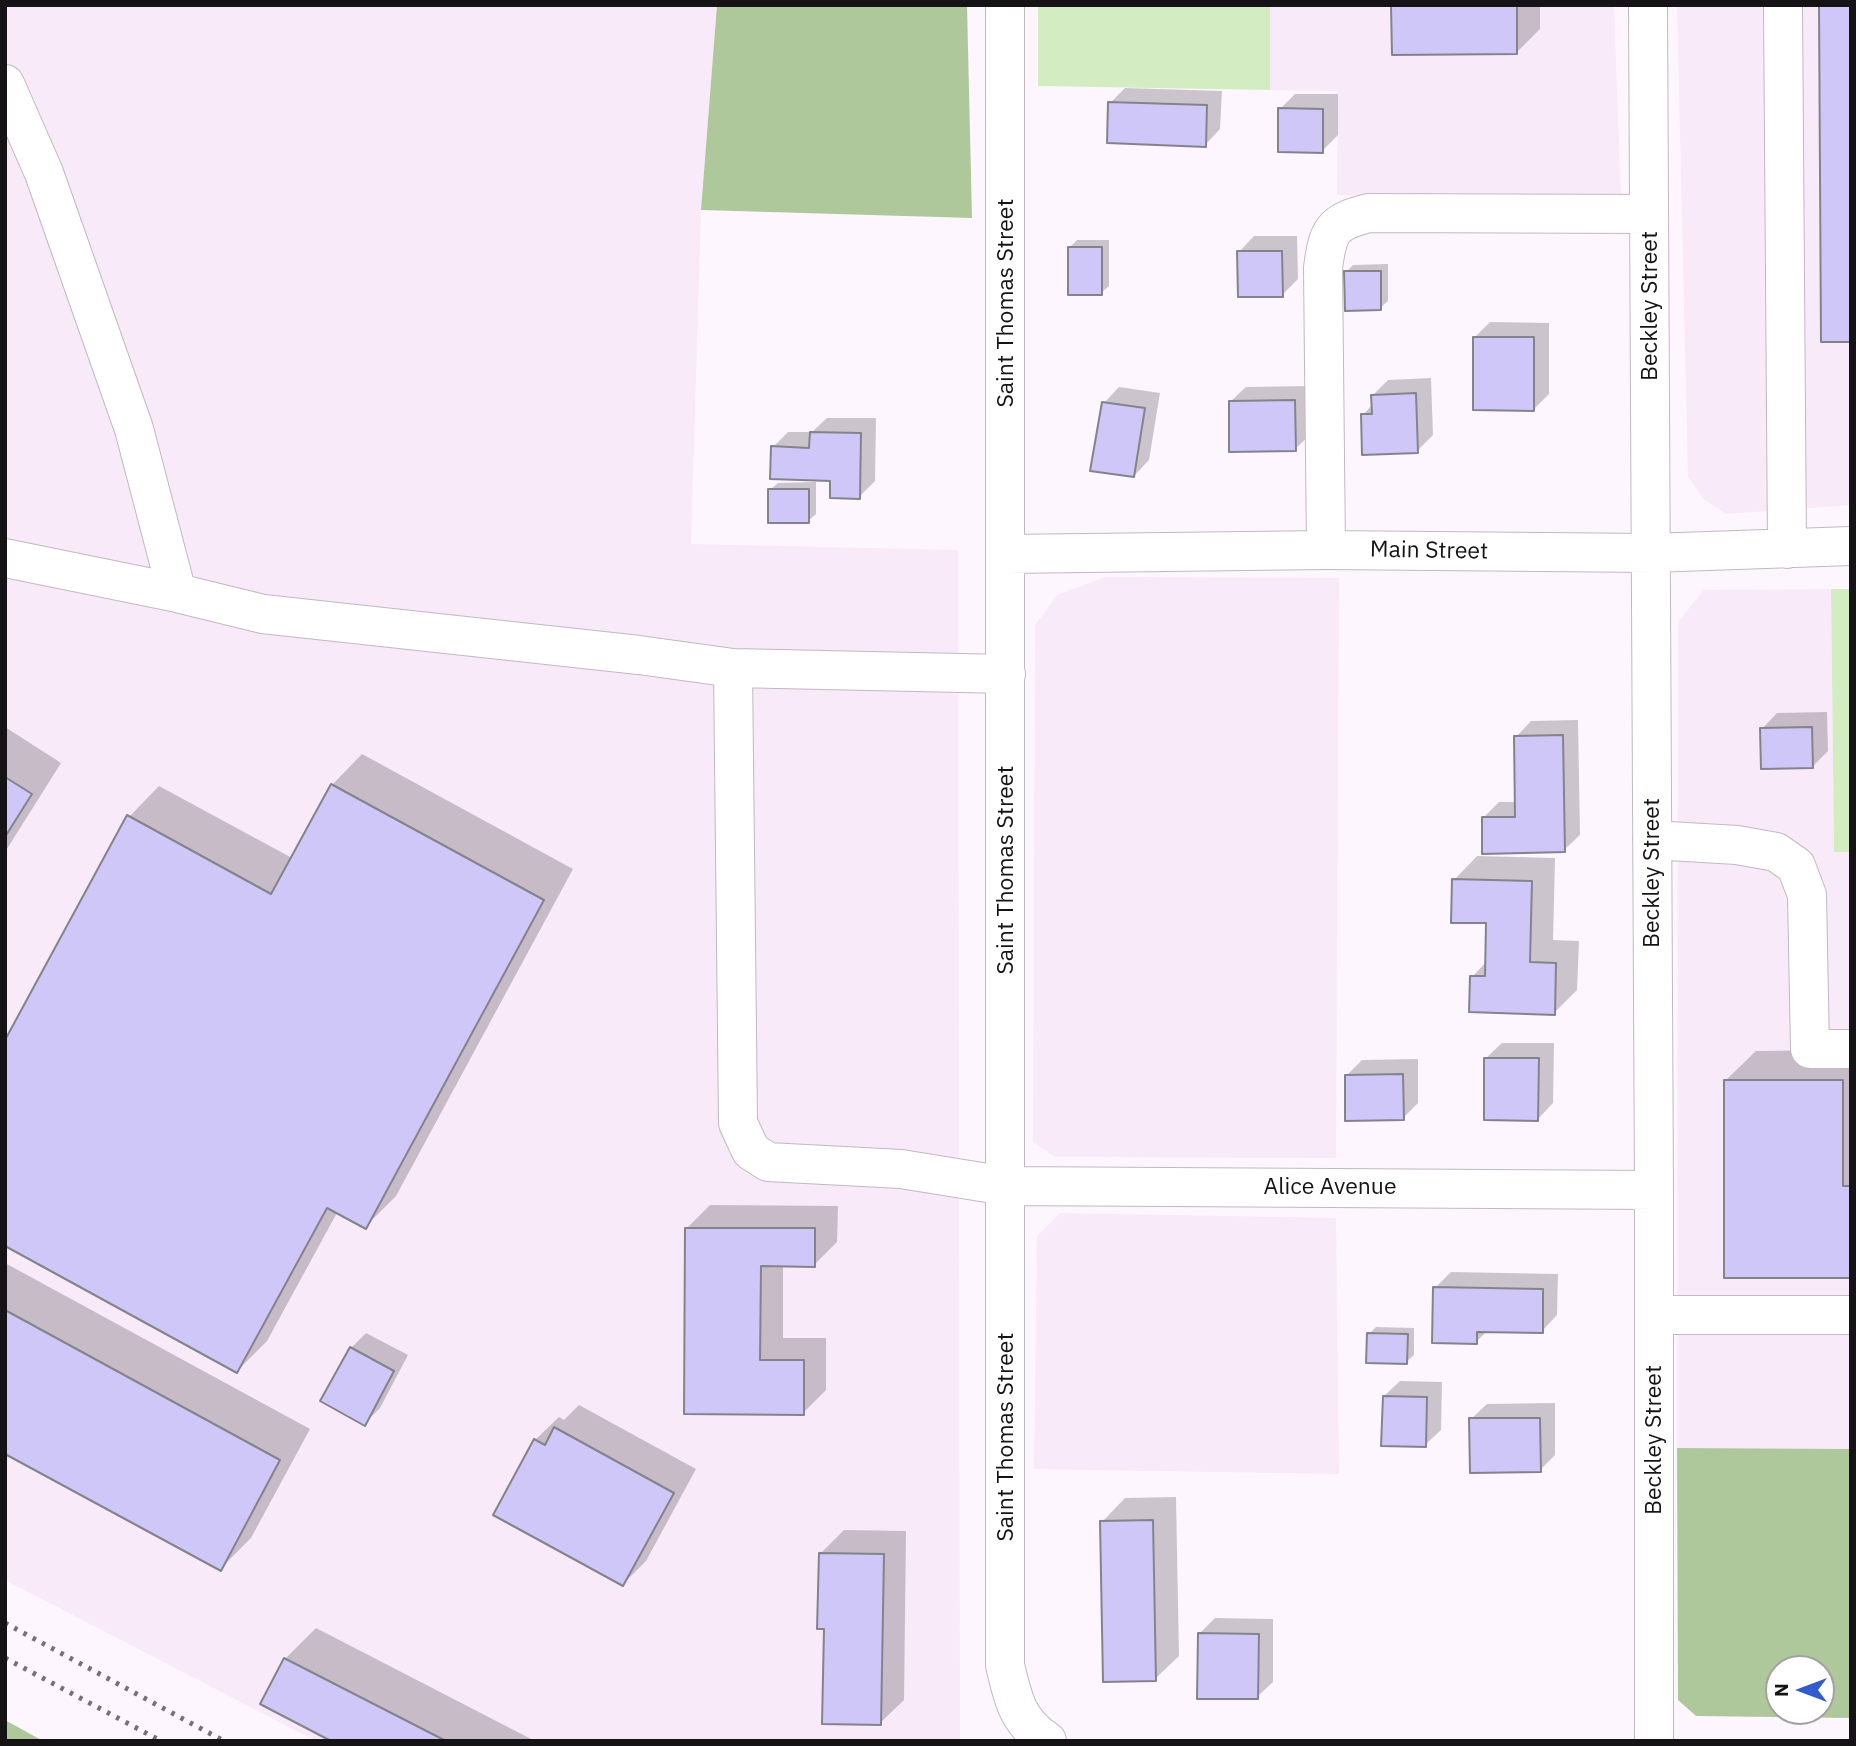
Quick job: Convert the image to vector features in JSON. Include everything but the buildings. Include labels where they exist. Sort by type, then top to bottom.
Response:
[{"type":"street","name":"Saint Thomas Street","points":[[1005,5],[1005,1665],[1014,1703],[1038,1735]]},
{"type":"street","name":"Beckley Street","points":[[1648,5],[1654,1741]]},
{"type":"street","points":[[1783,5],[1787,548]]},
{"type":"street","points":[[5,84],[44,173],[134,429],[177,593]]},
{"type":"street","points":[[1326,550],[1323,268],[1326,247],[1333,229],[1348,218],[1369,212],[1649,214]]},
{"type":"street","name":"Main Street","points":[[1006,554],[1326,550],[1651,553],[1851,546]]},
{"type":"street","points":[[5,558],[177,593],[263,614],[639,655],[733,668],[1006,674]]},
{"type":"street","name":"Alice Avenue","points":[[733,668],[738,1123],[751,1151],[768,1162],[901,1169],[1006,1185],[1654,1190]]},
{"type":"street","points":[[1652,840],[1737,845],[1776,852],[1796,866],[1807,895],[1810,1049],[1851,1049]]},
{"type":"street","points":[[1654,1315],[1851,1315]]},
{"type":"shaded area","points":[[5,5],[717,5],[701,210],[691,544],[958,550],[960,1741],[316,1741],[5,1580]]},
{"type":"shaded area","points":[[1270,5],[1614,5],[1621,196],[1337,195],[1338,91],[1270,90]]},
{"type":"shaded area","points":[[1677,5],[1851,5],[1851,505],[1726,514],[1705,500],[1688,477]]},
{"type":"shaded area","points":[[1105,577],[1339,578],[1336,1158],[1055,1157],[1033,1142],[1035,625],[1057,595]]},
{"type":"shaded area","points":[[1831,589],[1834,851],[1851,852],[1851,1449],[1677,1448],[1678,622],[1704,590]]},
{"type":"shaded area","points":[[1060,1213],[1336,1218],[1339,1474],[1034,1469],[1037,1236]]},
{"type":"green space","points":[[717,5],[967,5],[972,218],[701,210]]},
{"type":"green space","points":[[1038,5],[1270,5],[1270,90],[1038,86]]},
{"type":"green space","points":[[1831,589],[1851,589],[1851,852],[1834,852]]},
{"type":"green space","points":[[1677,1448],[1851,1449],[1851,1718],[1835,1718],[1835,1655],[1765,1655],[1765,1717],[1696,1716],[1678,1700]]},
{"type":"green space","points":[[5,1720],[43,1741],[5,1741]]},
{"type":"railway","points":[[5,1623],[224,1741]]},
{"type":"railway","points":[[5,1658],[161,1741]]}]
